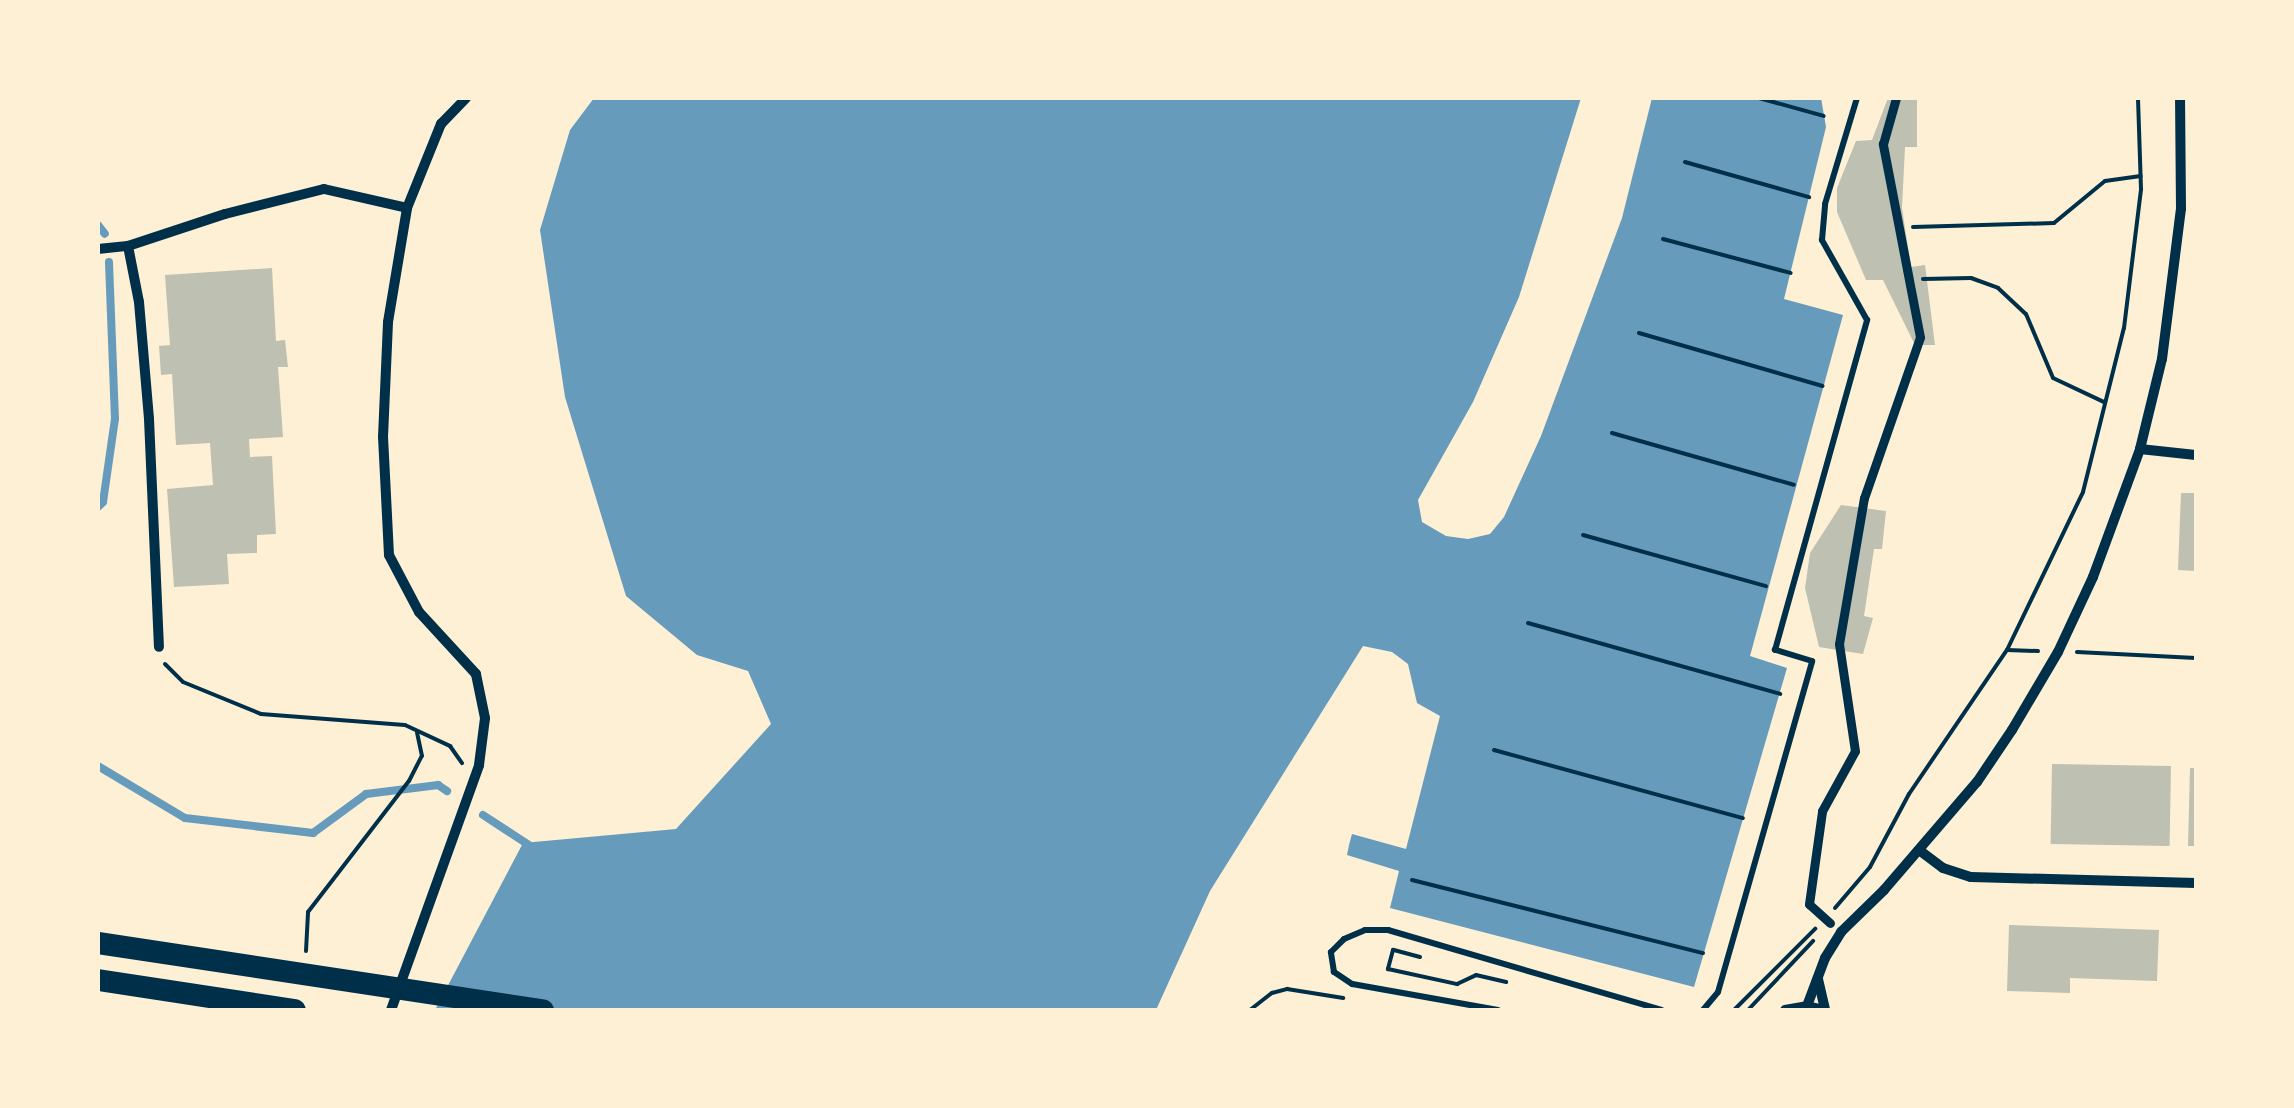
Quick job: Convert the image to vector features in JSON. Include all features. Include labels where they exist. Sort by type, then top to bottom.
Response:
[{"type":"highway","points":[[98,943],[543,1010]]},
{"type":"highway","points":[[98,980],[295,1010]]},
{"type":"street","points":[[391,1010],[474,778],[484,718],[476,674],[419,612],[389,555],[383,437],[388,322],[408,208],[440,124],[466,98]]},
{"type":"street","points":[[1827,920],[1809,904],[1822,810],[1854,751],[1855,739],[1839,644],[1864,498],[1920,337],[1882,144],[1896,98]]},
{"type":"street","points":[[1807,1006],[1841,932],[1977,782],[2058,652],[2093,577],[2140,448],[2174,286],[2181,209],[2180,98]]},
{"type":"street","points":[[98,249],[128,246],[225,214],[324,190],[408,208]]},
{"type":"street","points":[[128,246],[140,302],[149,418],[159,647]]},
{"type":"street","points":[[2140,448],[2196,455]]},
{"type":"street","points":[[1919,850],[1943,868],[1971,877],[2196,883]]},
{"type":"street","points":[[1785,1010],[1807,1006],[1824,1010],[1818,978]]},
{"type":"lane","points":[[1703,1010],[1718,992],[1812,662],[1775,650],[1867,320],[1822,240],[1825,204],[1857,98]]},
{"type":"lane","points":[[1498,1010],[1352,984],[1334,972],[1332,952],[1344,939],[1364,930],[1388,930],[1662,1010]]},
{"type":"path","points":[[1759,98],[1824,116]]},
{"type":"path","points":[[1748,1010],[1870,867],[1909,794],[2008,650],[2082,492],[2124,328],[2141,176],[2138,98]]},
{"type":"path","points":[[1685,162],[1809,196]]},
{"type":"path","points":[[1898,228],[2054,223],[2105,181],[2141,176]]},
{"type":"path","points":[[1662,239],[1791,273]]},
{"type":"path","points":[[1908,280],[1971,278],[1998,288],[2026,314],[2053,378],[2091,400],[2105,402]]},
{"type":"path","points":[[1638,333],[1823,386]]},
{"type":"path","points":[[1612,433],[1794,484]]},
{"type":"path","points":[[1582,535],[1766,586]]},
{"type":"path","points":[[1528,624],[1780,694]]},
{"type":"path","points":[[159,647],[169,670],[183,682],[261,714],[405,726],[450,746],[474,778]]},
{"type":"path","points":[[2008,650],[2196,658]]},
{"type":"path","points":[[304,961],[308,912],[408,781],[422,756],[418,734]]},
{"type":"path","points":[[1494,750],[1743,818]]},
{"type":"path","points":[[1412,880],[1703,953]]},
{"type":"path","points":[[1734,1010],[1827,920]]},
{"type":"path","points":[[1425,959],[1393,950],[1388,969],[1457,984]]},
{"type":"path","points":[[1250,1010],[1272,993],[1288,989],[1354,1000]]},
{"type":"water","points":[[594,98],[1581,98],[1519,297],[1473,402],[1418,500],[1422,522],[1446,536],[1468,539],[1490,534],[1504,517],[1541,436],[1622,218],[1652,98],[1821,98],[1826,127],[1784,299],[1843,315],[1750,656],[1787,668],[1694,987],[1390,908],[1399,871],[1347,855],[1349,845],[1352,834],[1406,849],[1440,716],[1417,703],[1408,664],[1392,652],[1363,646],[1210,891],[1156,1010],[435,1010],[523,843],[676,829],[771,724],[748,671],[697,655],[626,596],[565,397],[540,230],[570,130]]},
{"type":"building","points":[[1888,98],[1917,98],[1917,147],[1905,147],[1902,208],[1911,267],[1925,265],[1935,345],[1915,345],[1883,280],[1866,280],[1837,212],[1837,188],[1856,141],[1872,140]]},
{"type":"building","points":[[272,268],[276,341],[285,340],[288,367],[278,367],[283,437],[249,439],[250,457],[272,456],[276,534],[257,535],[257,553],[227,554],[229,584],[174,587],[167,489],[213,485],[210,443],[176,445],[172,374],[161,375],[159,346],[170,345],[165,275]]},
{"type":"building","points":[[2181,493],[2196,493],[2196,571],[2178,570]]},
{"type":"building","points":[[1841,505],[1886,511],[1882,549],[1874,549],[1864,616],[1873,618],[1863,654],[1819,647],[1805,588],[1810,553]]},
{"type":"building","points":[[2052,764],[2171,766],[2170,846],[2051,844]]},
{"type":"building","points":[[2190,768],[2196,768],[2196,846],[2188,846]]},
{"type":"building","points":[[2009,925],[2159,930],[2157,981],[2070,978],[2070,993],[2007,991]]},
{"type":"waterway","points":[[98,225],[105,234]]},
{"type":"waterway","points":[[98,507],[103,502],[115,419],[109,262]]},
{"type":"waterway","points":[[98,766],[185,818],[313,833],[366,794],[438,785],[447,791]]},
{"type":"waterway","points":[[483,815],[529,845]]}]
